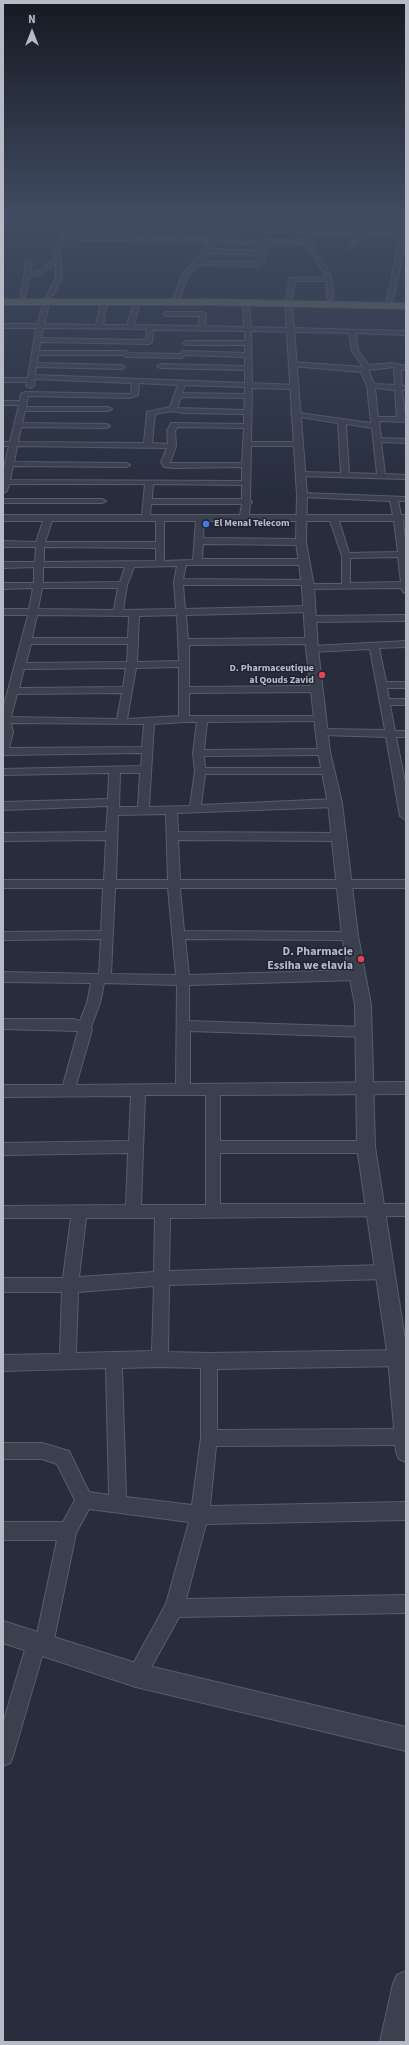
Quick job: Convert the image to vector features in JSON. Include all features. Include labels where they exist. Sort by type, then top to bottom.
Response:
[{"type":"street","points":[[29,394],[36,340],[43,314]]},
{"type":"street","points":[[104,314],[104,341]]},
{"type":"street","points":[[130,327],[134,314]]},
{"type":"street","points":[[165,328],[166,314]]},
{"type":"street","points":[[202,328],[203,314]]},
{"type":"street","points":[[244,518],[248,502],[246,465],[250,368],[247,314]]},
{"type":"street","points":[[209,1438],[405,1444],[402,1358],[385,1272],[366,1147],[363,1005],[350,936],[335,803],[324,752],[307,584],[300,542],[302,495],[293,388],[289,314]]},
{"type":"street","points":[[3,326],[291,329],[406,332]]},
{"type":"street","points":[[36,340],[150,341],[150,327]]},
{"type":"street","points":[[181,367],[186,343],[187,328]]},
{"type":"street","points":[[352,331],[355,351],[366,369],[371,386],[381,476]]},
{"type":"street","points":[[105,436],[108,409],[115,396],[130,341]]},
{"type":"street","points":[[186,343],[249,343]]},
{"type":"street","points":[[35,352],[162,355],[249,355]]},
{"type":"street","points":[[158,382],[162,355]]},
{"type":"street","points":[[292,364],[366,369],[397,366],[406,368]]},
{"type":"street","points":[[32,365],[122,367]]},
{"type":"street","points":[[160,366],[250,368]]},
{"type":"street","points":[[295,414],[375,423],[404,420],[398,388],[397,366]]},
{"type":"street","points":[[3,380],[119,380],[293,388]]},
{"type":"street","points":[[3,491],[7,463],[14,444],[25,394],[133,396],[136,381]]},
{"type":"street","points":[[173,409],[182,383]]},
{"type":"street","points":[[371,386],[406,388]]},
{"type":"street","points":[[178,395],[249,396]]},
{"type":"street","points":[[3,403],[23,406],[108,409]]},
{"type":"street","points":[[148,445],[151,412],[173,409],[183,411],[249,412]]},
{"type":"street","points":[[342,420],[345,476]]},
{"type":"street","points":[[18,425],[105,436],[127,455]]},
{"type":"street","points":[[246,465],[174,466],[167,465],[165,462],[172,446],[171,432],[174,425],[248,426]]},
{"type":"street","points":[[3,444],[105,436]]},
{"type":"street","points":[[377,440],[406,441]]},
{"type":"street","points":[[247,444],[297,444]]},
{"type":"street","points":[[7,463],[127,455],[148,445],[172,446]]},
{"type":"street","points":[[124,482],[127,455]]},
{"type":"street","points":[[164,482],[174,466]]},
{"type":"street","points":[[300,474],[406,477]]},
{"type":"street","points":[[5,482],[104,492]]},
{"type":"street","points":[[3,501],[104,492],[124,482],[247,482]]},
{"type":"street","points":[[146,518],[149,482]]},
{"type":"street","points":[[101,519],[104,492]]},
{"type":"street","points":[[302,495],[406,498]]},
{"type":"street","points":[[393,498],[404,554],[406,590]]},
{"type":"street","points":[[147,501],[248,502]]},
{"type":"street","points":[[3,518],[406,518]]},
{"type":"street","points":[[160,518],[160,564]]},
{"type":"street","points":[[197,562],[200,518]]},
{"type":"street","points":[[48,519],[40,544],[38,586],[27,641],[21,666],[18,670],[14,691],[4,720],[8,732],[3,752],[146,750]]},
{"type":"street","points":[[334,519],[346,556],[346,586]]},
{"type":"street","points":[[198,541],[300,542]]},
{"type":"street","points":[[3,544],[160,544]]},
{"type":"street","points":[[346,556],[404,554]]},
{"type":"street","points":[[3,565],[303,562]]},
{"type":"street","points":[[118,612],[123,585],[131,564]]},
{"type":"street","points":[[182,564],[178,582],[185,664],[184,720]]},
{"type":"street","points":[[178,582],[346,586],[406,585]]},
{"type":"street","points":[[3,586],[123,585]]},
{"type":"street","points":[[3,612],[181,612],[309,614],[406,618]]},
{"type":"street","points":[[121,722],[132,664],[134,613]]},
{"type":"street","points":[[27,641],[132,641]]},
{"type":"street","points":[[184,642],[374,646],[406,644]]},
{"type":"street","points":[[374,646],[391,734],[402,775],[405,808]]},
{"type":"street","points":[[21,666],[185,664]]},
{"type":"street","points":[[382,686],[406,685]]},
{"type":"street","points":[[184,690],[317,689]]},
{"type":"street","points":[[14,691],[126,690]]},
{"type":"street","points":[[385,702],[406,702]]},
{"type":"street","points":[[4,720],[121,722],[202,720],[322,725],[391,734],[406,734]]},
{"type":"street","points":[[195,808],[200,771],[198,753],[202,720]]},
{"type":"street","points":[[143,811],[148,722]]},
{"type":"street","points":[[198,753],[324,752]]},
{"type":"street","points":[[68,1090],[85,1030],[84,1027],[91,1013],[102,978],[106,936],[115,770]]},
{"type":"street","points":[[3,772],[145,770]]},
{"type":"street","points":[[200,771],[327,771]]},
{"type":"street","points":[[3,806],[113,807],[143,811],[335,803]]},
{"type":"street","points":[[171,810],[174,884],[182,980],[184,1026],[183,1090]]},
{"type":"street","points":[[3,837],[111,836]]},
{"type":"street","points":[[172,836],[339,837]]},
{"type":"street","points":[[3,884],[406,884]]},
{"type":"street","points":[[178,935],[350,936]]},
{"type":"street","points":[[3,936],[106,936]]},
{"type":"street","points":[[3,977],[182,980],[357,975]]},
{"type":"street","points":[[3,1024],[73,1024],[84,1027]]},
{"type":"street","points":[[184,1026],[364,1032]]},
{"type":"street","points":[[3,1091],[406,1088]]},
{"type":"street","points":[[213,1089],[213,1212]]},
{"type":"street","points":[[133,1211],[138,1091]]},
{"type":"street","points":[[3,1149],[135,1147]]},
{"type":"street","points":[[213,1147],[366,1147]]},
{"type":"street","points":[[3,1212],[79,1210],[213,1212],[406,1210]]},
{"type":"street","points":[[68,1360],[70,1285],[79,1210]]},
{"type":"street","points":[[160,1359],[163,1212]]},
{"type":"street","points":[[3,1285],[70,1285],[162,1278],[385,1272]]},
{"type":"street","points":[[3,1363],[114,1359],[209,1361],[402,1358]]},
{"type":"street","points":[[114,1359],[118,1504]]},
{"type":"street","points":[[136,1675],[174,1608],[200,1515],[209,1438],[209,1361]]},
{"type":"street","points":[[3,1451],[42,1451],[63,1457],[84,1500]]},
{"type":"street","points":[[84,1500],[200,1515],[406,1511]]},
{"type":"street","points":[[3,1756],[40,1643],[68,1531],[84,1500]]},
{"type":"street","points":[[3,1531],[68,1531]]},
{"type":"street","points":[[174,1608],[406,1604]]},
{"type":"street","points":[[3,1632],[136,1675],[406,1739]]},
{"type":"street","points":[[394,2042],[406,1984]]},
{"type":"place","name":"El Menal Telecom","points":[[206,524]]},
{"type":"place","name":"D. Pharmaceutique al Qouds Zavid","points":[[322,675]]},
{"type":"place","name":"D. Pharmacie Essiha we elavia","points":[[361,959]]}]
